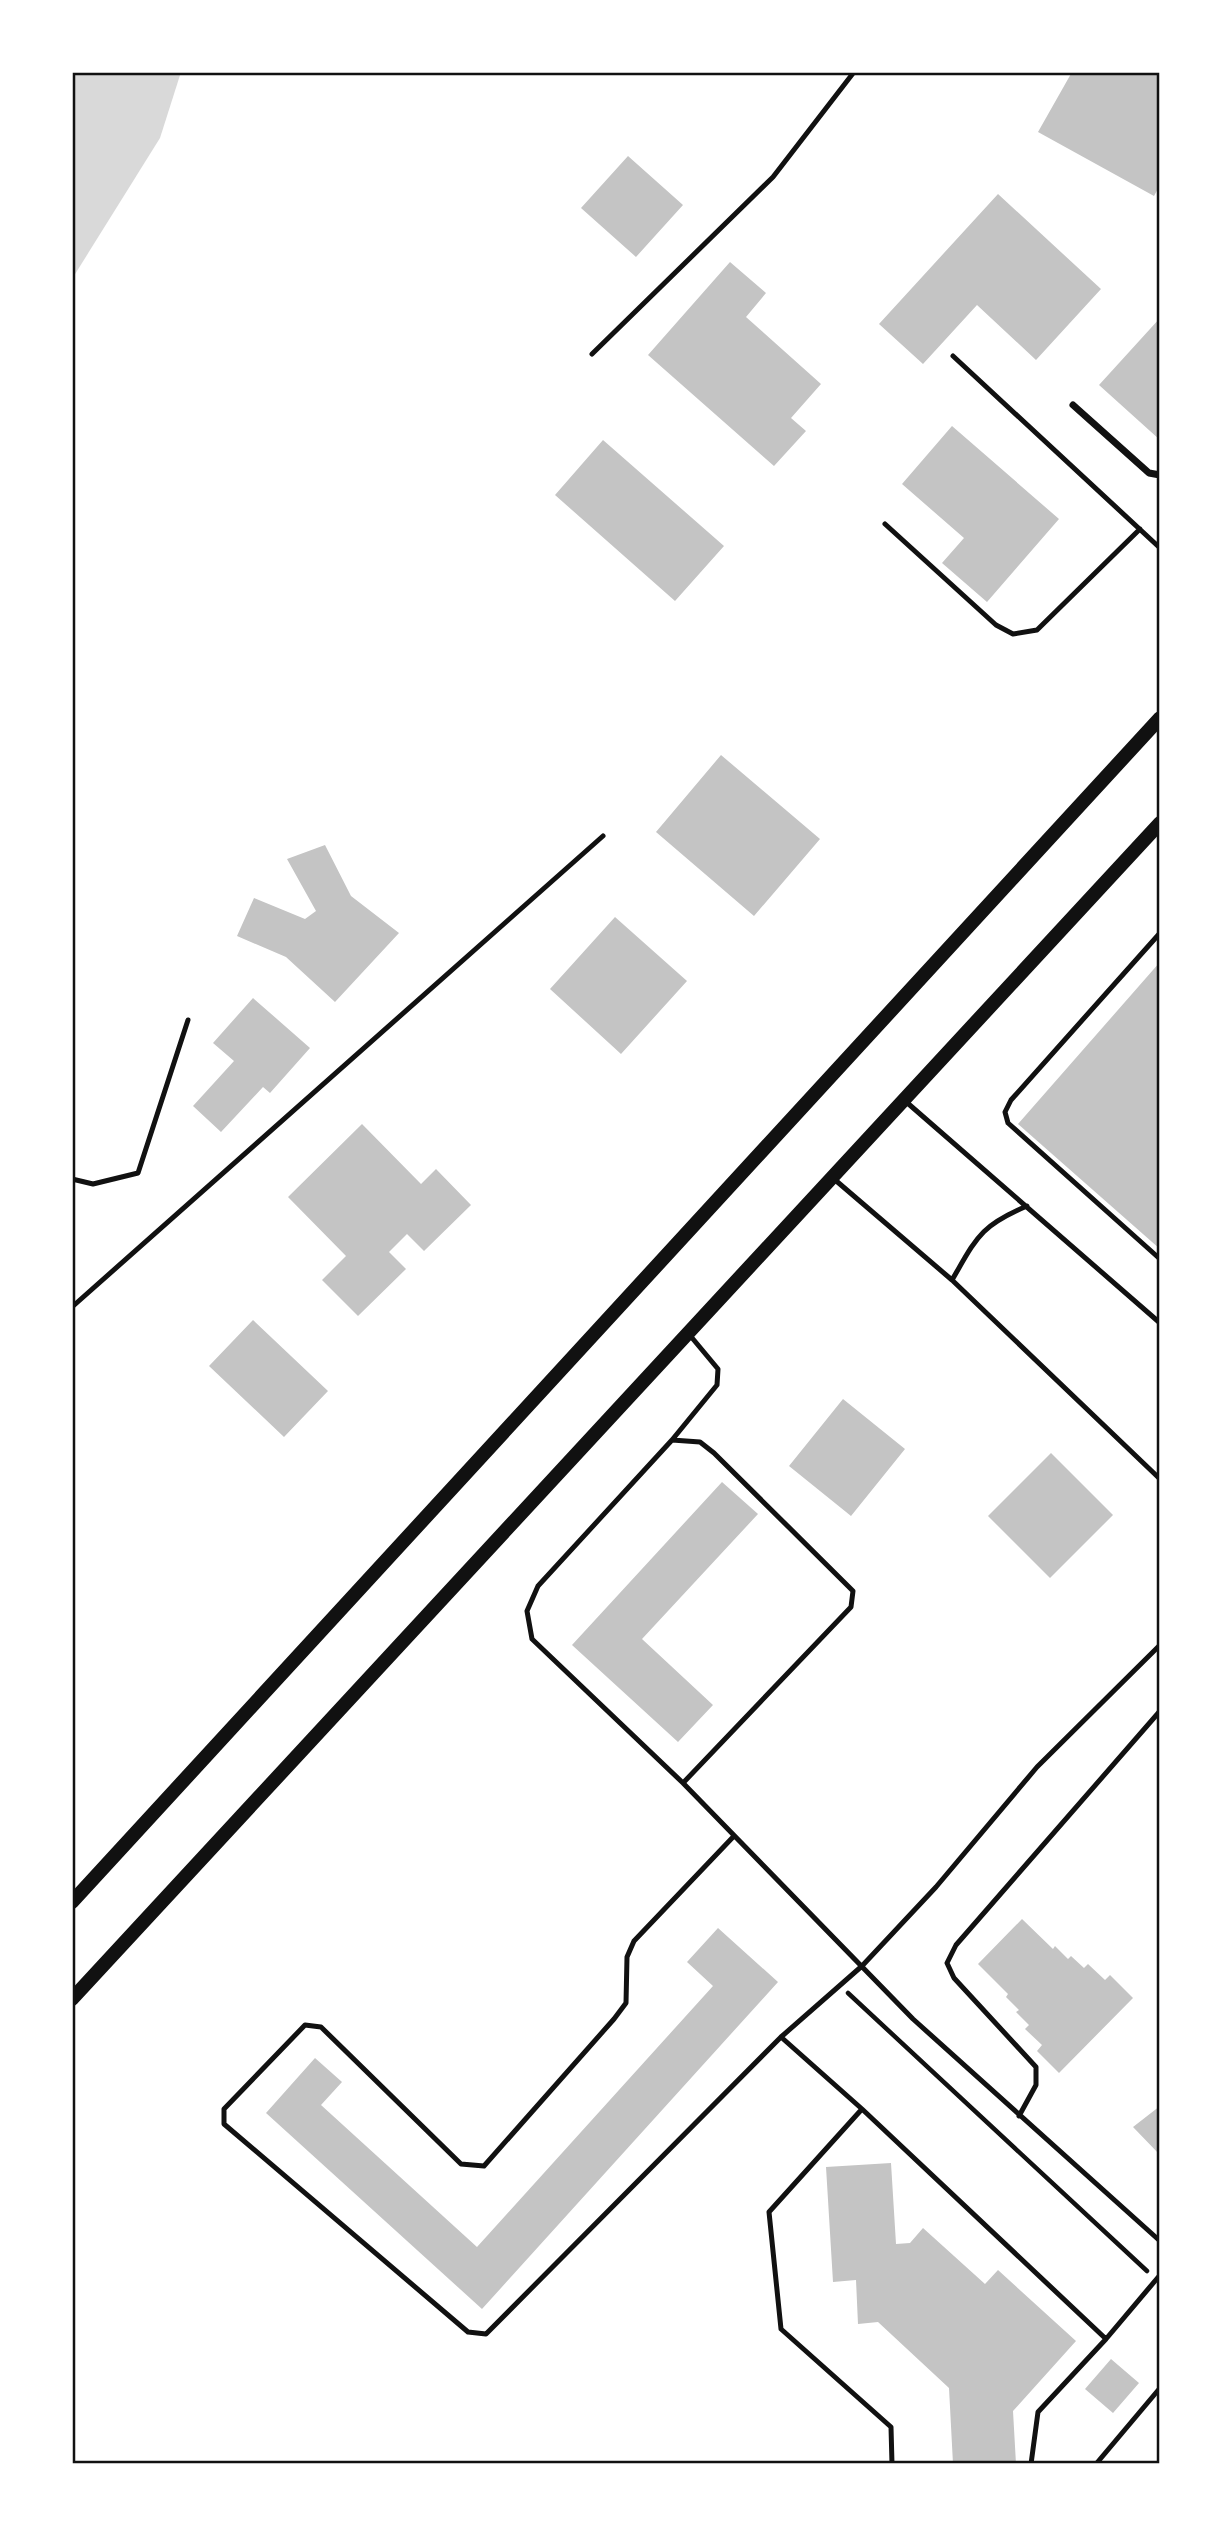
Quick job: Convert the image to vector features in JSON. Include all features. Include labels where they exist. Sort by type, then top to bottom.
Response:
[{"type":"main road","points":[[72,1902],[1160,718]]},
{"type":"main road","points":[[72,1999],[1160,823]]},
{"type":"street","points":[[1073,405],[1149,473],[1160,475]]},
{"type":"lane","points":[[592,354],[773,177],[854,72]]},
{"type":"lane","points":[[953,356],[1160,548]]},
{"type":"lane","points":[[885,524],[996,625],[1013,634],[1037,630],[1140,529]]},
{"type":"lane","points":[[72,1307],[603,836]]},
{"type":"lane","points":[[1160,933],[1011,1100],[1004,1112],[1007,1123],[1160,1259]]},
{"type":"lane","points":[[72,1179],[93,1184],[138,1173],[188,1020]]},
{"type":"lane","points":[[904,1099],[1160,1323]]},
{"type":"lane","points":[[832,1177],[952,1280],[1160,1479]]},
{"type":"lane","points":[[952,1280],[981,1232],[1000,1218],[1027,1206]]},
{"type":"lane","points":[[688,1332],[718,1369],[716,1385],[672,1440],[538,1586],[527,1611],[532,1639],[683,1783],[913,2019],[1160,2241]]},
{"type":"lane","points":[[672,1440],[700,1442],[714,1453],[853,1591],[851,1607],[683,1783]]},
{"type":"lane","points":[[734,1836],[634,1941],[627,1957],[626,2003],[484,2165],[461,2164],[321,2026],[305,2025],[225,2109],[224,2124],[468,2332],[486,2334],[781,2037],[862,1966],[936,1887],[1037,1767],[1160,1645]]},
{"type":"lane","points":[[1019,2116],[1036,2084],[1036,2067],[954,1978],[947,1963],[956,1945],[1160,1711]]},
{"type":"lane","points":[[781,2037],[862,2109],[1106,2339]]},
{"type":"lane","points":[[862,2109],[769,2212],[781,2329],[891,2427],[892,2464]]},
{"type":"lane","points":[[1031,2464],[1038,2412],[1106,2339],[1158,2277]]},
{"type":"lane","points":[[1096,2464],[1160,2388]]},
{"type":"path","points":[[840,1985],[1158,2277]]},
{"type":"shaded area","points":[[72,72],[181,72],[160,138],[72,279]]},
{"type":"building","points":[[1072,72],[1160,72],[1160,185],[1154,196],[1038,132]]},
{"type":"building","points":[[628,156],[683,205],[636,257],[581,208]]},
{"type":"building","points":[[998,194],[1101,289],[1036,360],[977,305],[923,364],[879,324]]},
{"type":"building","points":[[730,262],[766,293],[746,317],[821,384],[791,418],[806,431],[774,466],[648,355]]},
{"type":"building","points":[[1160,318],[1160,440],[1099,385]]},
{"type":"building","points":[[952,426],[1059,519],[987,602],[942,563],[964,538],[902,484]]},
{"type":"building","points":[[603,440],[724,546],[675,601],[555,495]]},
{"type":"building","points":[[721,755],[820,839],[754,916],[656,832]]},
{"type":"building","points":[[325,845],[351,896],[399,933],[335,1002],[286,957],[237,936],[254,898],[305,919],[316,911],[287,859]]},
{"type":"building","points":[[615,917],[687,981],[621,1054],[550,989]]},
{"type":"building","points":[[1160,962],[1160,1249],[1018,1124]]},
{"type":"building","points":[[253,998],[310,1048],[270,1093],[263,1087],[221,1132],[193,1106],[234,1061],[213,1043]]},
{"type":"building","points":[[362,1124],[421,1184],[436,1169],[471,1205],[424,1251],[407,1234],[389,1252],[406,1269],[358,1316],[322,1280],[346,1256],[288,1197]]},
{"type":"building","points":[[253,1320],[328,1391],[284,1437],[209,1366]]},
{"type":"building","points":[[843,1399],[905,1449],[851,1516],[789,1466]]},
{"type":"building","points":[[1051,1453],[1113,1515],[1050,1578],[988,1516]]},
{"type":"building","points":[[722,1482],[758,1514],[642,1639],[713,1705],[678,1742],[572,1645]]},
{"type":"building","points":[[1022,1919],[1053,1949],[1055,1946],[1068,1959],[1071,1956],[1084,1968],[1088,1964],[1105,1980],[1110,1975],[1133,1998],[1059,2073],[1037,2051],[1042,2045],[1025,2029],[1029,2025],[1016,2012],[1019,2010],[1006,1997],[1008,1994],[978,1964]]},
{"type":"building","points":[[718,1928],[778,1982],[482,2309],[266,2113],[315,2058],[342,2082],[321,2105],[477,2247],[713,1986],[687,1962]]},
{"type":"building","points":[[1160,2106],[1160,2155],[1133,2127]]},
{"type":"building","points":[[891,2163],[896,2244],[910,2243],[923,2228],[985,2284],[998,2270],[1076,2341],[1013,2411],[1016,2464],[953,2464],[949,2388],[878,2322],[858,2324],[856,2280],[833,2282],[826,2167]]},
{"type":"building","points":[[1111,2359],[1139,2383],[1113,2413],[1085,2389]]}]
